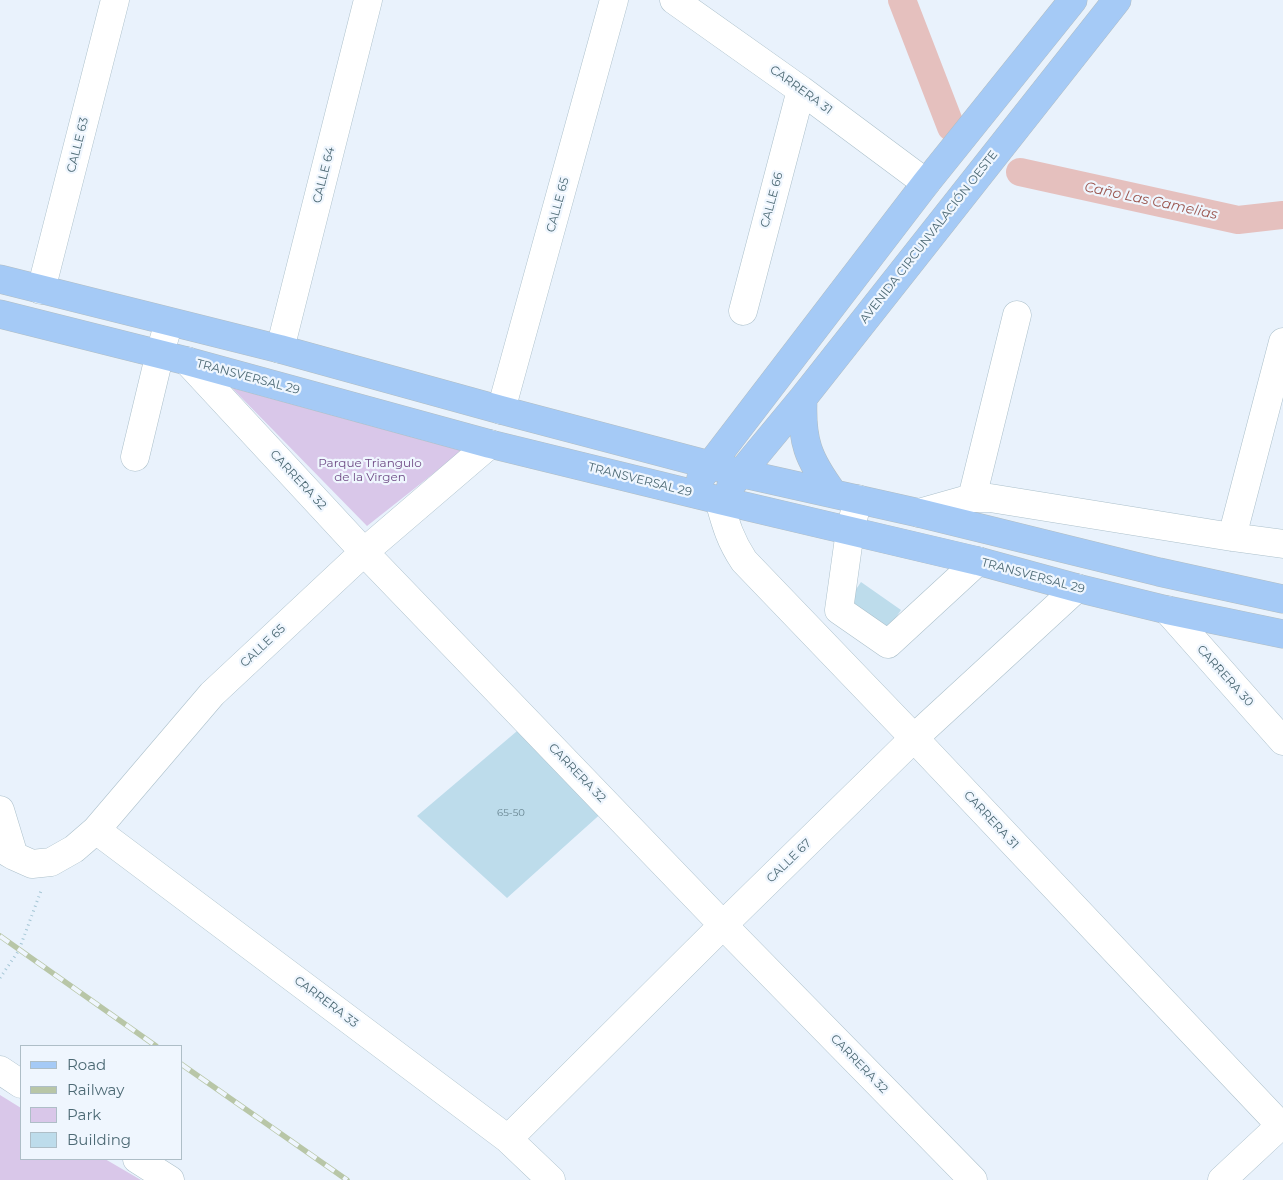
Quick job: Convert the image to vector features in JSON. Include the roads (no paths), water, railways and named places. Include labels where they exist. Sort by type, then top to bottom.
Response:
[{"type":"main road","points":[[689,492],[926,184],[1073,0]]},
{"type":"main road","name":"AVENIDA CIRCUNVALACIÓN OESTE","points":[[719,500],[1117,0]]},
{"type":"main road","points":[[0,279],[280,349],[502,410],[740,472],[919,513],[1159,572],[1283,599]]},
{"type":"main road","name":"TRANSVERSAL 29","points":[[0,314],[187,360],[490,444],[719,500],[978,560],[1077,588],[1166,610],[1283,634]]},
{"type":"main road","points":[[802,398],[804,437],[810,456],[819,474],[846,496]]},
{"type":"street","name":"CALLE 63","points":[[41,290],[115,0]]},
{"type":"street","name":"CALLE 64","points":[[280,349],[368,0]]},
{"type":"street","name":"CALLE 65","points":[[502,410],[614,0]]},
{"type":"street","name":"CARRERA 31","points":[[674,0],[801,90],[926,184]]},
{"type":"street","name":"CALLE 66","points":[[743,311],[801,90]]},
{"type":"street","points":[[972,498],[1017,315]]},
{"type":"street","points":[[135,457],[169,322]]},
{"type":"street","points":[[1232,537],[1283,342]]},
{"type":"street","name":"CARRERA 32","points":[[187,360],[364,552],[723,925],[973,1180]]},
{"type":"street","name":"CALLE 65","points":[[7,852],[32,864],[51,862],[74,849],[96,830],[212,694],[364,552],[490,444]]},
{"type":"street","points":[[846,496],[850,531],[838,610],[888,644],[978,560]]},
{"type":"street","points":[[919,513],[972,498],[990,498],[1283,544]]},
{"type":"street","name":"CARRERA 31","points":[[719,500],[726,528],[744,561],[1282,1125]]},
{"type":"street","name":"CALLE 67","points":[[508,1140],[723,925],[914,738],[1077,588]]},
{"type":"street","name":"CARRERA 30","points":[[1166,610],[1283,741]]},
{"type":"street","points":[[0,810],[7,852]]},
{"type":"street","name":"CARRERA 33","points":[[96,830],[508,1140],[551,1180]]},
{"type":"street","points":[[0,1070],[20,1083]]},
{"type":"street","points":[[1222,1180],[1282,1125]]},
{"type":"street","points":[[139,1160],[170,1180]]},
{"type":"waterway","name":"Caño Las Camelias","points":[[902,0],[951,127]]},
{"type":"waterway","name":"Caño Las Camelias","points":[[1020,172],[1238,220],[1283,215]]},
{"type":"railway","points":[[0,936],[155,1045]]},
{"type":"railway","points":[[182,1065],[347,1180]]},
{"type":"park label","name":"Parque Triangulo de la Virgen","points":[[370,470]]}]
